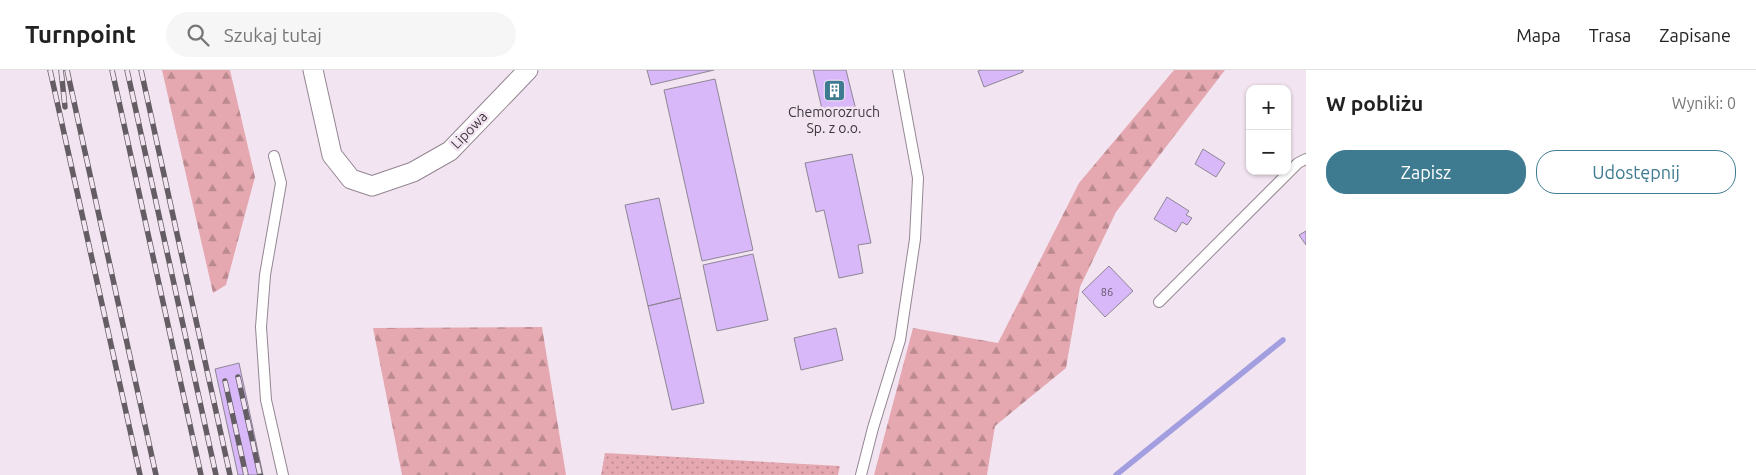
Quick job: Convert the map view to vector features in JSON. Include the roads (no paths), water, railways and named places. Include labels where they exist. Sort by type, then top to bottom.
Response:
[{"type":"street","name":"Lipowa","points":[[313,70],[332,155],[351,178],[372,186],[413,172],[450,151],[528,70]]},
{"type":"lane","points":[[861,475],[873,428],[900,340],[915,239],[918,178],[898,70]]},
{"type":"lane","points":[[274,156],[282,183],[265,275],[261,327],[266,400],[283,475]]},
{"type":"lane","points":[[1159,302],[1298,163],[1306,159]]},
{"type":"waterway","points":[[1116,475],[1283,340]]},
{"type":"railway","points":[[50,70],[140,475]]},
{"type":"railway","points":[[61,70],[65,107]]},
{"type":"railway","points":[[67,70],[156,475]]},
{"type":"railway","points":[[112,70],[201,475]]},
{"type":"railway","points":[[127,70],[216,475]]},
{"type":"railway","points":[[141,70],[230,475]]},
{"type":"railway","points":[[238,377],[260,475]]},
{"type":"railway","points":[[225,381],[246,475]]},
{"type":"place","name":"Chemorozruch Sp. z o.o.","points":[[834,90]]}]
